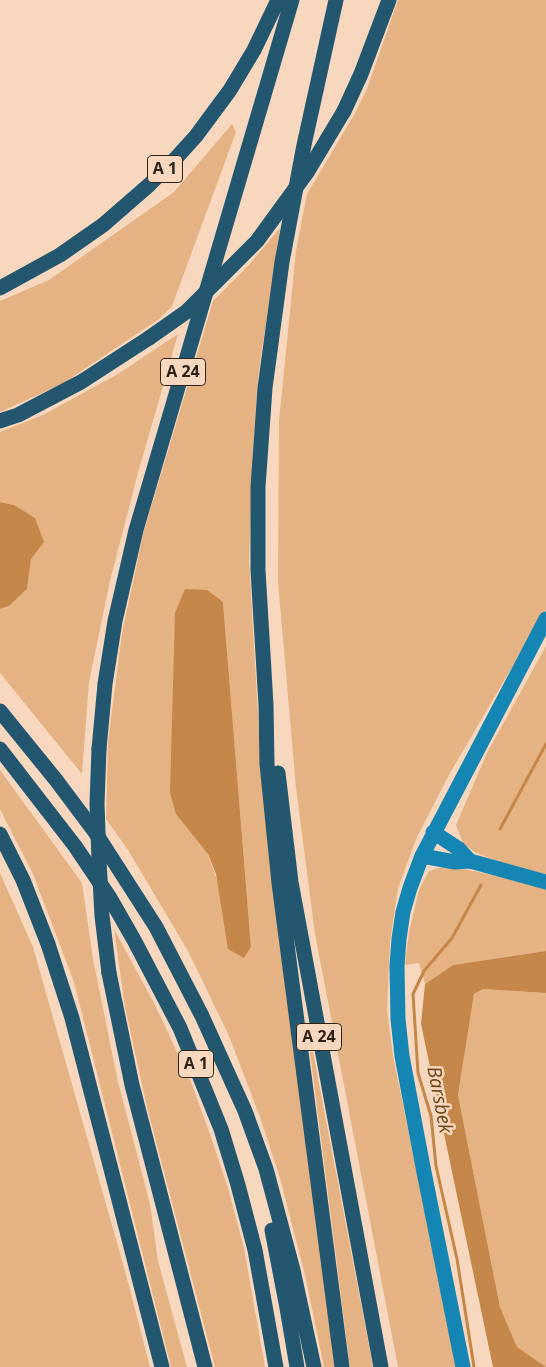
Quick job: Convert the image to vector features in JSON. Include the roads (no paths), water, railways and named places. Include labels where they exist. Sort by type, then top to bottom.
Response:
[{"type":"highway","name":"A 1","points":[[0,288],[60,255],[104,225],[177,157],[196,136],[230,90],[254,50],[278,0]]},
{"type":"highway","name":"A 24","points":[[205,1367],[132,1085],[109,973],[102,916],[99,860],[99,749],[105,684],[115,621],[136,530],[292,0]]},
{"type":"highway","name":"A 24","points":[[336,0],[304,145],[284,252],[264,388],[258,488],[258,570],[266,705],[267,764],[278,883],[342,1367]]},
{"type":"highway","points":[[0,421],[18,415],[81,382],[149,338],[186,312],[257,241],[308,170],[344,111],[362,74],[389,0]]},
{"type":"highway","name":"A 24","points":[[266,705],[292,882],[320,1046],[381,1367]]},
{"type":"highway","name":"A 1","points":[[0,711],[95,832],[156,927],[194,1000],[245,1111],[266,1169],[293,1270],[314,1367]]},
{"type":"highway","name":"A 1","points":[[0,749],[75,846],[110,898],[139,948],[180,1028],[221,1129],[238,1185],[255,1250],[276,1367]]},
{"type":"highway","points":[[0,834],[23,880],[48,944],[72,1018],[162,1367]]},
{"type":"highway","name":"A 1","points":[[222,1059],[255,1165],[276,1247],[297,1367]]},
{"type":"main road","points":[[463,1367],[402,1056],[398,1019],[397,966],[399,939],[407,896],[433,832],[546,619]]},
{"type":"main road","points":[[433,832],[459,849],[470,861]]},
{"type":"main road","points":[[422,856],[455,862],[470,861],[546,882]]},
{"type":"water","points":[[0,502],[14,505],[35,518],[44,542],[31,559],[27,589],[9,606],[0,609]]},
{"type":"water","points":[[185,589],[207,590],[223,602],[251,947],[244,958],[228,949],[216,874],[208,854],[176,814],[170,793],[175,613]]},
{"type":"water","points":[[546,951],[546,993],[483,989],[474,994],[458,1095],[500,1307],[517,1347],[546,1367],[493,1367],[421,1024],[425,984],[453,965]]},
{"type":"waterway","name":"Barsbek","points":[[500,829],[546,744]]},
{"type":"waterway","name":"Barsbek","points":[[474,1367],[457,1259],[436,1166],[431,1116],[418,1073],[413,994],[424,971],[452,938],[481,885]]}]
